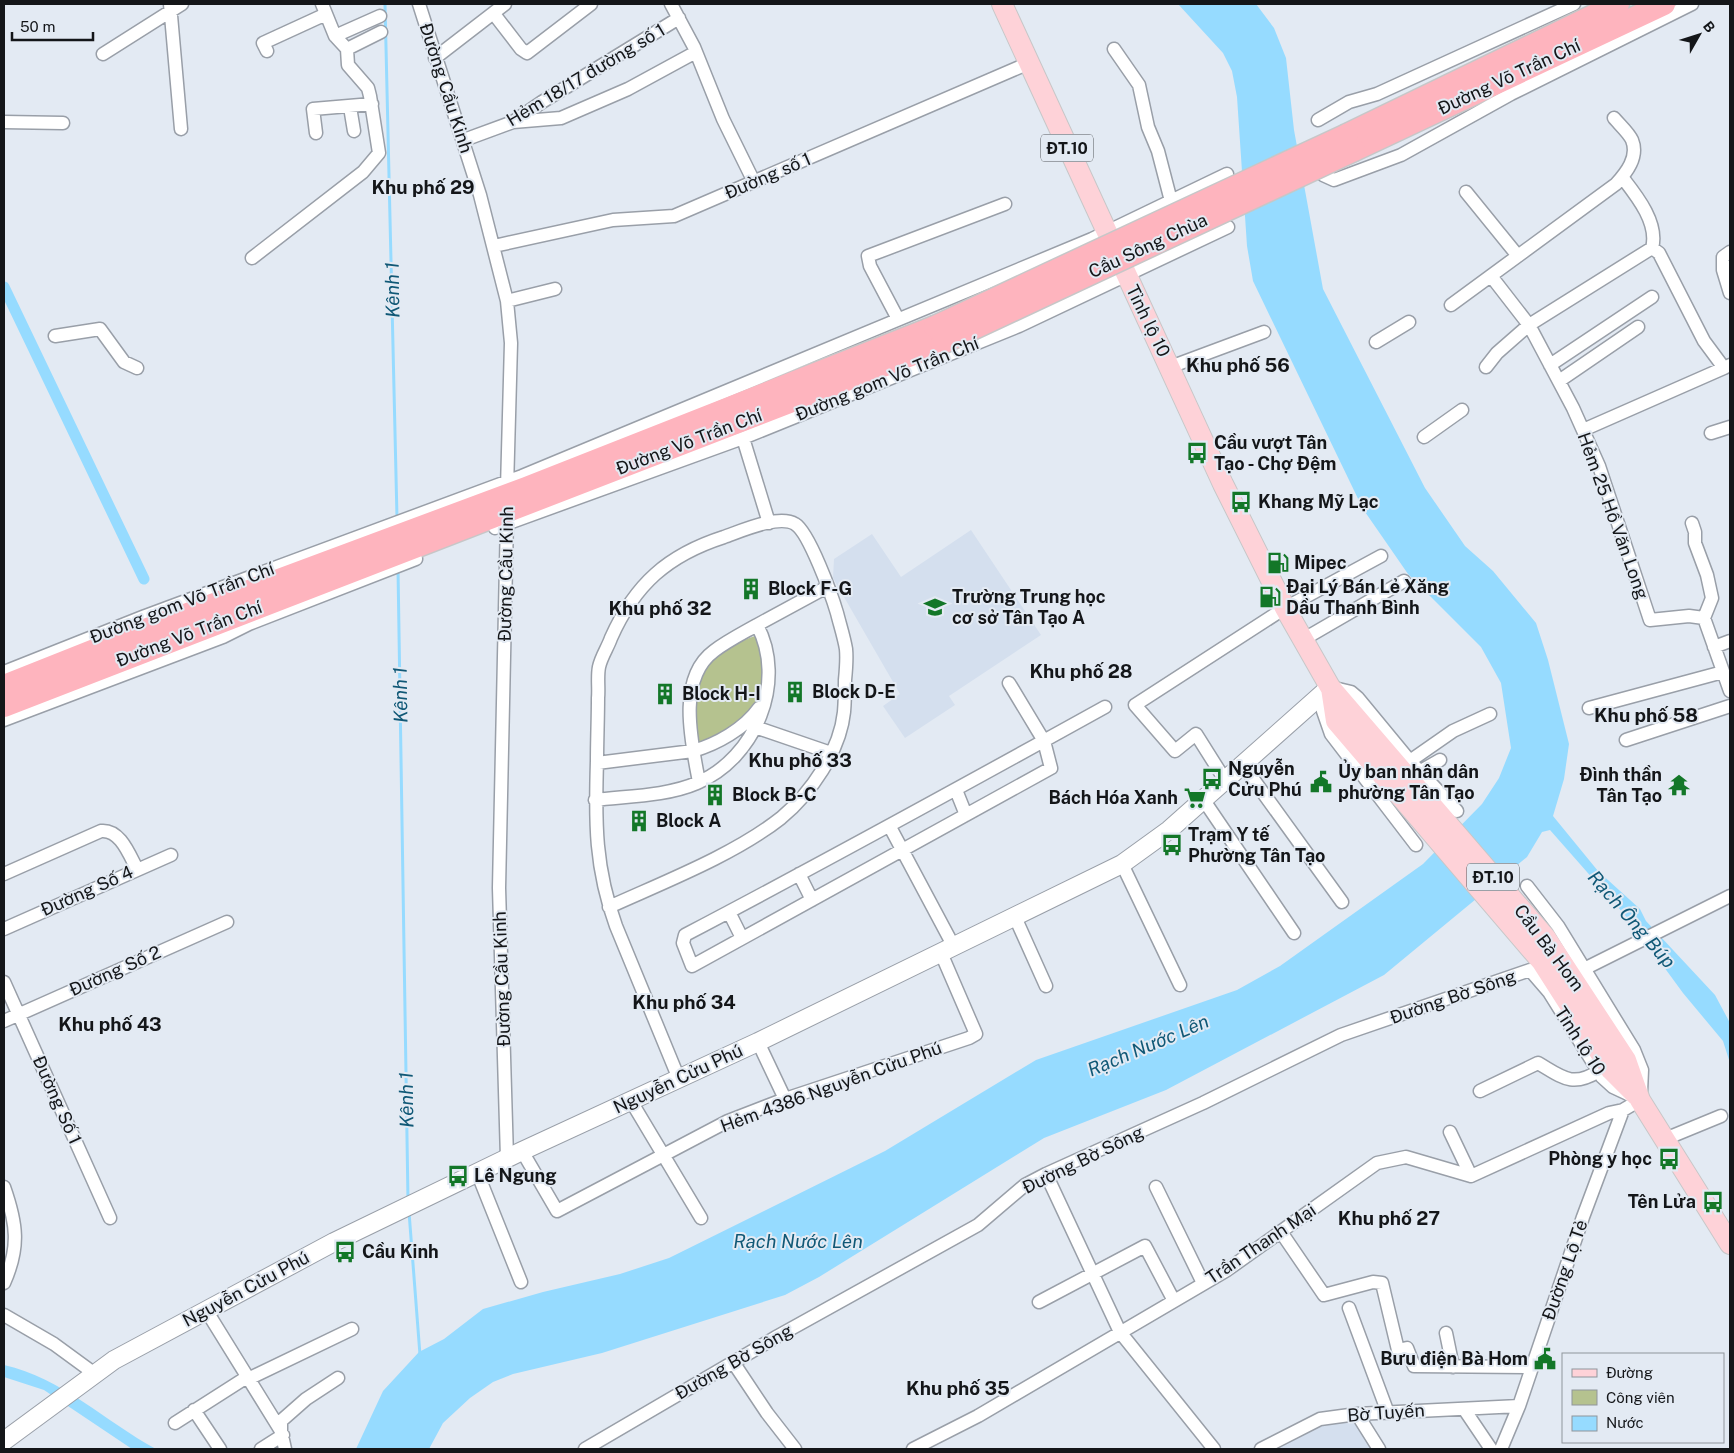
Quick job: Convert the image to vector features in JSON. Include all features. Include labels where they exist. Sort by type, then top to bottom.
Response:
[{"type":"highway","name":"Đường Võ Trần Chí","points":[[1350,142],[1618,4]]},
{"type":"highway","name":"Đường Võ Trần Chí","points":[[1350,142],[1664,4]]},
{"type":"highway","name":"Cầu Sông Chùa","points":[[939,335],[1350,142]]},
{"type":"highway","name":"Đường Võ Trần Chí","points":[[4,706],[369,555],[426,526],[507,503],[939,335]]},
{"type":"highway","name":"Đường Võ Trần Chí","points":[[4,686],[150,628],[369,555]]},
{"type":"main road","name":"Tỉnh lộ 10","points":[[1002,4],[1223,484],[1286,608],[1330,687],[1341,713]]},
{"type":"main road","name":"Nguyễn Cửu Phú","points":[[4,1441],[114,1360],[385,1216],[514,1154],[758,1042],[1122,864],[1146,848],[1226,780],[1330,687]]},
{"type":"main road","name":"Cầu Bà Hom","points":[[1341,713],[1542,962],[1612,1067]]},
{"type":"main road","name":"Tỉnh lộ 10","points":[[1612,1067],[1640,1100],[1730,1244]]},
{"type":"street","points":[[103,54],[170,8],[182,4]]},
{"type":"street","name":"Đường Cầu Kinh","points":[[419,4],[464,140],[494,246],[507,301],[511,344],[499,888],[514,1154]]},
{"type":"street","points":[[436,58],[505,4]]},
{"type":"street","points":[[494,14],[521,49],[530,52],[591,4]]},
{"type":"street","points":[[671,4],[696,52],[723,119],[754,182]]},
{"type":"street","points":[[1318,120],[1349,102],[1377,94],[1574,4]]},
{"type":"street","points":[[1323,176],[1334,180],[1401,154],[1511,94],[1692,4]]},
{"type":"street","points":[[170,8],[181,129]]},
{"type":"street","points":[[252,258],[363,172],[379,153],[368,88],[348,65],[347,49],[335,36],[323,9],[263,43],[267,51]]},
{"type":"street","points":[[335,36],[380,16]]},
{"type":"street","name":"Hẻm 18/17 đường số 1","points":[[464,140],[513,122],[542,102],[679,18]]},
{"type":"street","points":[[347,49],[381,32]]},
{"type":"street","points":[[1114,49],[1138,85],[1148,127],[1158,151],[1171,201]]},
{"type":"street","points":[[513,122],[561,118],[628,88],[696,52]]},
{"type":"street","name":"Đường số 1","points":[[494,246],[612,220],[674,216],[1029,63]]},
{"type":"street","points":[[316,133],[313,109],[372,104]]},
{"type":"street","points":[[350,107],[354,130]]},
{"type":"street","points":[[1451,305],[1616,184],[1629,170],[1633,156],[1633,140],[1614,118]]},
{"type":"street","points":[[4,122],[63,123]]},
{"type":"street","name":"Đường gom Võ Trần Chí","points":[[369,555],[420,557],[507,503],[898,319],[1106,232],[1227,174]]},
{"type":"street","points":[[1622,177],[1639,200],[1652,229],[1652,248]]},
{"type":"street","points":[[1466,192],[1518,256]]},
{"type":"street","points":[[898,319],[870,266],[868,256],[1004,204]]},
{"type":"street","name":"Đường gom Võ Trần Chí","points":[[4,672],[145,616],[369,555],[426,526],[742,438],[1020,326],[1228,227]]},
{"type":"street","points":[[1486,367],[1497,353],[1530,325],[1652,248]]},
{"type":"street","points":[[1583,430],[1727,366],[1701,334],[1659,253],[1652,248]]},
{"type":"street","points":[[1730,252],[1723,257],[1723,270],[1730,293]]},
{"type":"street","name":"Hẻm 25 Hồ Văn Long","points":[[1491,276],[1530,325],[1583,430],[1599,466],[1650,620],[1689,616],[1704,618]]},
{"type":"street","points":[[507,301],[555,289]]},
{"type":"street","points":[[1550,365],[1652,298]]},
{"type":"street","points":[[1376,342],[1409,322]]},
{"type":"street","points":[[1559,381],[1638,327]]},
{"type":"street","points":[[55,336],[100,329],[124,362],[136,368]]},
{"type":"street","points":[[1170,367],[1264,332]]},
{"type":"street","points":[[1424,437],[1462,410]]},
{"type":"street","points":[[1711,433],[1730,427]]},
{"type":"street","points":[[742,438],[769,522]]},
{"type":"street","points":[[609,907],[710,859],[771,825],[796,803],[815,779],[831,753],[844,713],[846,650],[828,587],[804,533],[790,522],[769,522],[694,549],[654,573],[640,588],[615,629],[599,666],[595,826],[599,866],[609,907],[679,1079]]},
{"type":"street","points":[[1692,523],[1695,532],[1695,543],[1707,575],[1712,598],[1704,618],[1730,692]]},
{"type":"street","points":[[4,720],[223,637],[369,555]]},
{"type":"street","points":[[1226,780],[1196,734],[1176,751],[1135,705],[1286,608],[1381,556]]},
{"type":"street","points":[[1304,639],[1404,581]]},
{"type":"street","points":[[699,782],[688,712],[695,680],[702,664],[712,651],[828,587]]},
{"type":"street","points":[[596,800],[682,788],[699,782],[729,762],[755,727],[766,698],[770,676],[770,660],[766,644],[757,625]]},
{"type":"street","points":[[1714,647],[1730,641]]},
{"type":"street","points":[[1590,708],[1723,672]]},
{"type":"street","points":[[1009,682],[1044,741],[1051,768],[692,966],[683,943],[684,935],[890,827],[956,790],[1044,741],[1105,707]]},
{"type":"street","points":[[1416,845],[1331,734],[1323,711],[1330,687],[1351,692],[1358,698],[1410,762],[1457,811]]},
{"type":"street","points":[[596,763],[693,752],[729,734],[753,716],[766,698]]},
{"type":"street","points":[[1626,740],[1730,706]]},
{"type":"street","points":[[1410,762],[1453,731],[1490,714]]},
{"type":"street","points":[[755,727],[831,753]]},
{"type":"street","points":[[1419,772],[1440,760]]},
{"type":"street","points":[[1243,765],[1342,902]]},
{"type":"street","points":[[956,790],[966,815]]},
{"type":"street","points":[[1203,799],[1294,932]]},
{"type":"street","points":[[890,827],[903,850],[948,950]]},
{"type":"street","points":[[4,874],[101,831],[108,830],[119,838],[137,869]]},
{"type":"street","name":"Đường Số 4","points":[[4,929],[171,854]]},
{"type":"street","points":[[1122,864],[1180,985]]},
{"type":"street","points":[[799,874],[812,900]]},
{"type":"street","name":"ĐT.10","points":[[1527,886],[1554,919],[1638,1056],[1642,1070],[1640,1100]]},
{"type":"street","points":[[1584,969],[1660,929],[1730,896]]},
{"type":"street","points":[[729,912],[742,938]]},
{"type":"street","points":[[1015,917],[1046,986]]},
{"type":"street","name":"Đường Số 2","points":[[4,1021],[227,922]]},
{"type":"street","name":"Hẻm 4386 Nguyễn Cửu Phú","points":[[514,1154],[557,1211],[728,1121],[785,1099],[976,1034],[948,950]]},
{"type":"street","name":"Tỉnh lộ 10","points":[[1530,970],[1612,1067]]},
{"type":"street","name":"Đường Bờ Sông","points":[[585,1449],[733,1362],[978,1225],[1025,1185],[1046,1174],[1203,1103],[1340,1035],[1483,988],[1530,970]]},
{"type":"street","name":"Đường Số 1","points":[[4,982],[110,1218]]},
{"type":"street","points":[[758,1042],[785,1099]]},
{"type":"street","points":[[1480,1092],[1538,1063],[1569,1081],[1586,1079],[1612,1067]]},
{"type":"street","points":[[1450,1132],[1471,1176],[1608,1113],[1623,1110],[1640,1100]]},
{"type":"street","points":[[632,1101],[701,1218]]},
{"type":"street","name":"Đường Lộ Tẻ","points":[[1501,1449],[1519,1406],[1584,1216],[1623,1110]]},
{"type":"street","points":[[1665,1139],[1721,1116]]},
{"type":"street","name":"Trần Thanh Mại","points":[[913,1449],[978,1416],[1227,1270],[1377,1163],[1406,1157],[1471,1176]]},
{"type":"street","points":[[477,1172],[521,1282]]},
{"type":"street","points":[[1046,1174],[1120,1332],[1214,1449]]},
{"type":"street","points":[[4,1187],[9,1218],[16,1235],[14,1257],[4,1283]]},
{"type":"street","points":[[1156,1187],[1203,1283]]},
{"type":"street","points":[[1280,1232],[1324,1295],[1373,1282],[1382,1283],[1398,1350],[1407,1348],[1414,1366],[1532,1367]]},
{"type":"street","points":[[1039,1302],[1145,1246],[1174,1301]]},
{"type":"street","points":[[1349,1308],[1388,1412]]},
{"type":"street","points":[[206,1310],[282,1433]]},
{"type":"street","points":[[4,1315],[54,1344],[95,1374]]},
{"type":"street","points":[[174,1423],[248,1378],[352,1329]]},
{"type":"street","points":[[1446,1333],[1453,1367]]},
{"type":"street","points":[[733,1362],[767,1413],[795,1449]]},
{"type":"street","points":[[285,1449],[281,1420],[306,1399],[338,1378]]},
{"type":"street","name":"Bờ Tuyến","points":[[1261,1449],[1320,1419],[1357,1414],[1519,1406]]},
{"type":"street","points":[[1464,1409],[1491,1449]]},
{"type":"street","points":[[194,1410],[220,1449]]},
{"type":"street","points":[[1357,1414],[1380,1449]]},
{"type":"street","points":[[261,1449],[282,1433]]},
{"type":"shaded area","name":"Trường Trung học cơ sở Tân Tạo A","points":[[971,530],[1041,635],[949,696],[955,705],[905,738],[883,706],[900,694],[833,578],[834,559],[872,534],[901,577]]},
{"type":"shaded area","points":[[1355,1419],[1374,1449],[1267,1449],[1319,1423]]},
{"type":"green space","points":[[755,636],[761,649],[763,668],[761,688],[757,700],[742,719],[699,748],[696,709],[697,692],[701,678],[708,666],[719,654]]},
{"type":"water","name":"Rạch Nước Lên","points":[[1178,4],[1256,4],[1274,28],[1286,58],[1294,130],[1323,289],[1425,488],[1465,546],[1493,571],[1536,623],[1548,660],[1569,744],[1564,779],[1553,816],[1598,871],[1640,909],[1646,921],[1715,995],[1730,1023],[1730,1063],[1723,1041],[1683,993],[1631,922],[1550,830],[1542,832],[1527,857],[1384,975],[1166,1090],[1044,1138],[819,1277],[785,1295],[602,1353],[513,1374],[493,1382],[470,1398],[443,1423],[429,1449],[356,1449],[383,1391],[419,1352],[444,1339],[483,1309],[543,1292],[620,1274],[669,1258],[885,1151],[1036,1060],[1237,990],[1280,966],[1423,864],[1482,804],[1499,778],[1511,748],[1501,683],[1481,647],[1408,574],[1363,509],[1253,281],[1247,246],[1237,97],[1232,71],[1223,53]]},
{"type":"water","points":[[4,1365],[25,1371],[64,1390],[156,1449],[132,1449],[44,1390],[4,1377]]},
{"type":"waterway","name":"Kênh 1","points":[[385,4],[397,518]]},
{"type":"waterway","name":"Kênh 1","points":[[4,287],[144,579]]},
{"type":"waterway","name":"Kênh 1","points":[[398,569],[408,1200]]},
{"type":"waterway","name":"Kênh 1","points":[[409,1212],[420,1355]]},
{"type":"place","name":"Cầu vượt Tân Tạo - Chợ Đệm","points":[[1197,453]]},
{"type":"place","name":"Khang Mỹ Lạc","points":[[1241,502]]},
{"type":"place","name":"Mipec","points":[[1278,563]]},
{"type":"place","name":"Block F-G","points":[[751,589]]},
{"type":"place","name":"Đại Lý Bán Lẻ Xăng Dầu Thanh Bình","points":[[1270,597]]},
{"type":"place","name":"Trường Trung học cơ sở Tân Tạo A","points":[[935,607]]},
{"type":"place","name":"Block D-E","points":[[795,692]]},
{"type":"place","name":"Block H-I","points":[[665,694]]},
{"type":"place","name":"Nguyễn Cửu Phú","points":[[1212,779]]},
{"type":"place","name":"Ủy ban nhân dân phường Tân Tạo","points":[[1321,782]]},
{"type":"place","name":"Đình thần Tân Tạo","points":[[1679,785]]},
{"type":"place","name":"Block B-C","points":[[715,795]]},
{"type":"place","name":"Bách Hóa Xanh","points":[[1195,798]]},
{"type":"place","name":"Block A","points":[[639,821]]},
{"type":"place","name":"Trạm Y tế Phường Tân Tạo","points":[[1172,845]]},
{"type":"place","name":"Phòng y học","points":[[1669,1159]]},
{"type":"place","name":"Lê Ngung","points":[[458,1176]]},
{"type":"place","name":"Tên Lửa","points":[[1713,1202]]},
{"type":"place","name":"Cầu Kinh","points":[[345,1252]]},
{"type":"place","name":"Bưu điện Bà Hom","points":[[1545,1359]]},
{"type":"district","name":"Khu phố 29","points":[[423,187]]},
{"type":"district","name":"Khu phố 56","points":[[1238,365]]},
{"type":"district","name":"Khu phố 32","points":[[660,608]]},
{"type":"district","name":"Khu phố 28","points":[[1081,671]]},
{"type":"district","name":"Khu phố 58","points":[[1646,715]]},
{"type":"district","name":"Khu phố 33","points":[[800,760]]},
{"type":"district","name":"Khu phố 34","points":[[684,1002]]},
{"type":"district","name":"Khu phố 43","points":[[110,1024]]},
{"type":"district","name":"Khu phố 27","points":[[1389,1218]]},
{"type":"district","name":"Khu phố 35","points":[[958,1388]]},
{"type":"water label","name":"Rạch Ông Búp","points":[[1632,919]]}]
